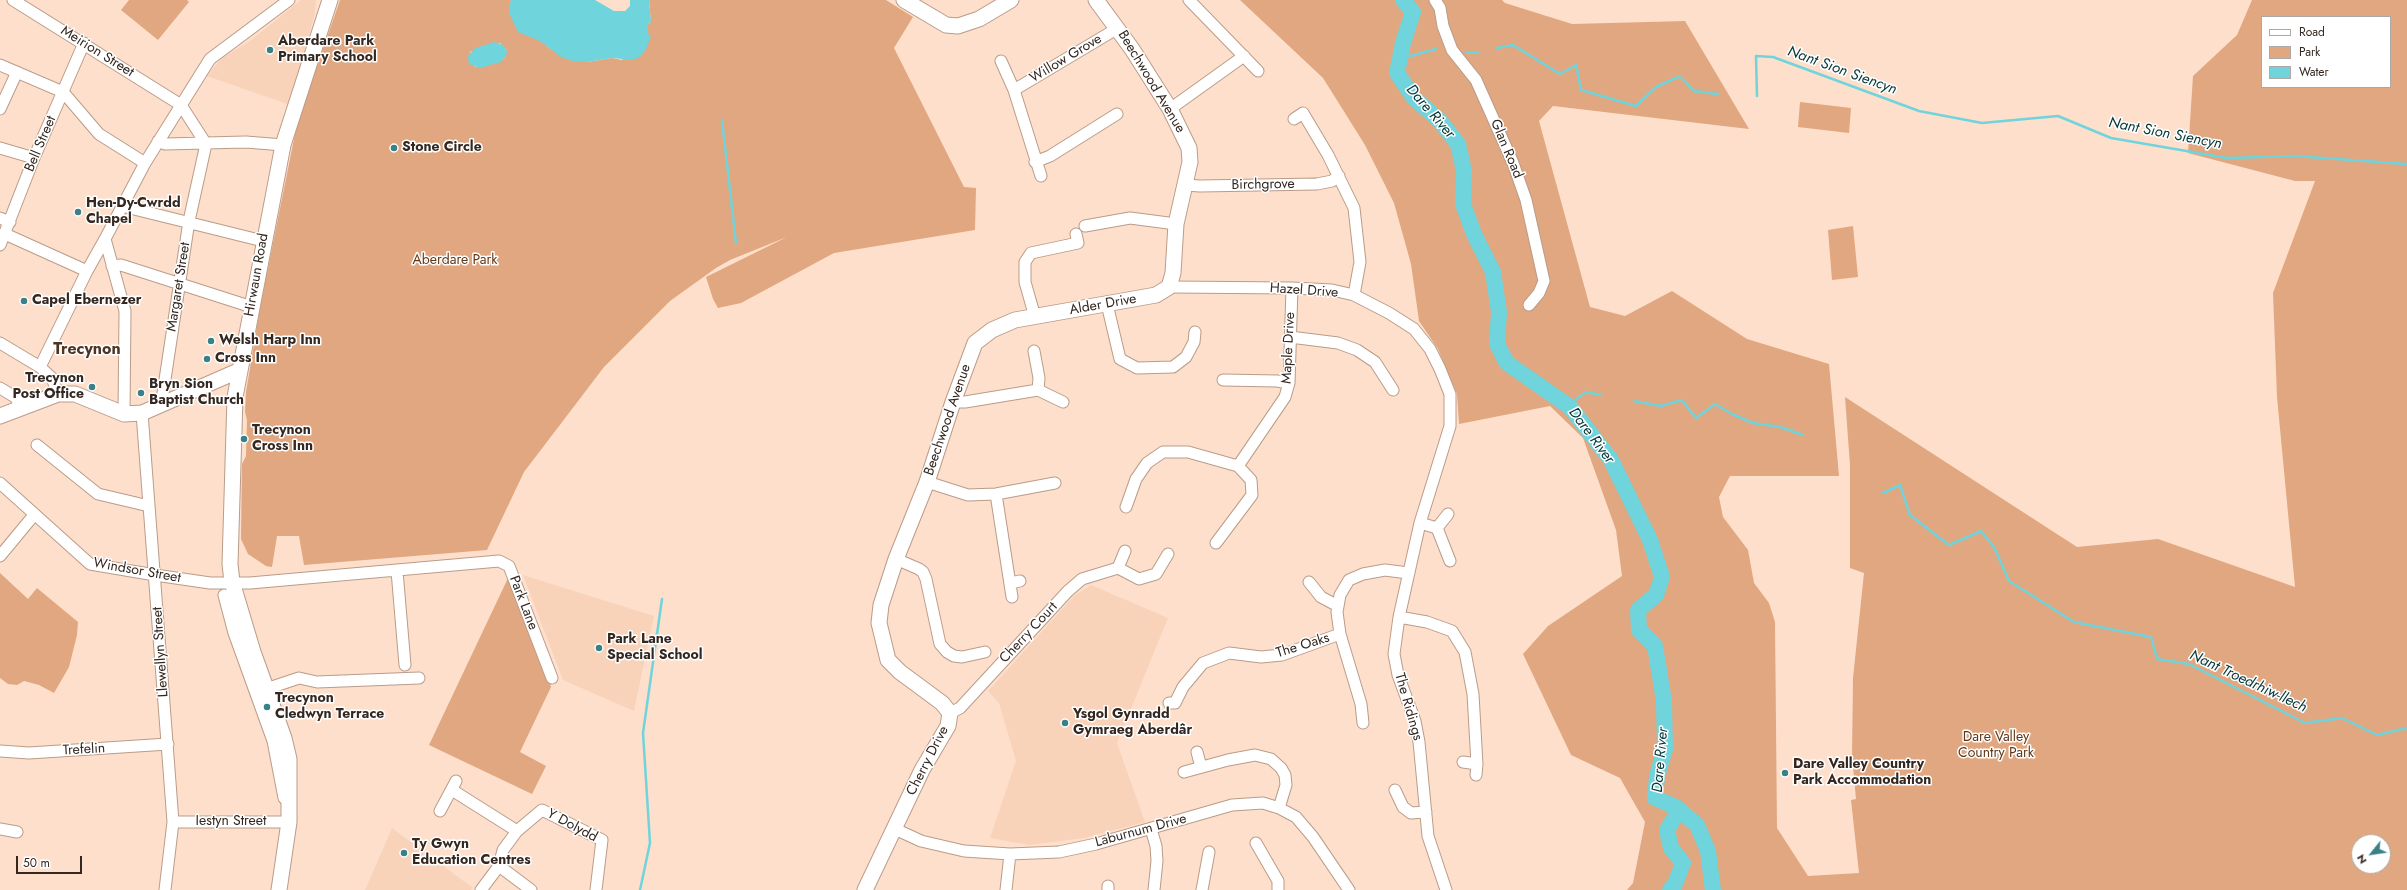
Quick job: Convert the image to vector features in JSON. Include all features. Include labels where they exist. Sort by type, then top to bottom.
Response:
[{"type":"street","name":"Meirion Street","points":[[13,0],[181,105]]},
{"type":"street","points":[[40,367],[87,271],[106,239],[145,163],[210,59],[289,0]]},
{"type":"street","name":"Hirwaun Road","points":[[279,890],[289,817],[289,759],[284,738],[266,689],[237,621],[230,564],[232,458],[238,371],[252,307],[263,241],[283,145],[330,0]]},
{"type":"street","points":[[904,0],[946,25],[958,26],[978,20],[1011,0]]},
{"type":"street","name":"Beechwood Avenue","points":[[1096,0],[1118,28],[1170,109],[1189,148],[1190,162],[1176,224],[1173,273],[1169,287]]},
{"type":"street","points":[[1190,0],[1258,71]]},
{"type":"street","name":"Glan Road","points":[[1435,0],[1440,8],[1443,26],[1452,50],[1476,80],[1513,163],[1526,200],[1544,282],[1539,293],[1529,305]]},
{"type":"street","name":"Willow Grove","points":[[1014,90],[1118,28]]},
{"type":"street","name":"Bell Street","points":[[0,245],[4,234],[5,220],[34,158],[84,43]]},
{"type":"street","points":[[1170,109],[1244,56]]},
{"type":"street","name":"Willow Grove","points":[[1001,61],[1014,90],[1035,162],[1041,176]]},
{"type":"street","points":[[0,65],[63,92],[99,134],[145,163]]},
{"type":"street","points":[[0,109],[17,72]]},
{"type":"street","points":[[181,105],[204,142]]},
{"type":"street","points":[[1294,119],[1304,113],[1340,176],[1354,208],[1360,262],[1354,295]]},
{"type":"street","points":[[1035,162],[1050,156],[1117,114]]},
{"type":"street","points":[[158,142],[171,144],[246,142],[283,145]]},
{"type":"street","name":"Margaret Street","points":[[161,406],[189,221],[206,144],[204,142]]},
{"type":"street","points":[[0,148],[34,158]]},
{"type":"street","name":"Birchgrove","points":[[1185,185],[1317,184],[1332,181],[1340,176]]},
{"type":"street","points":[[122,206],[189,221],[263,241]]},
{"type":"street","points":[[1085,226],[1130,218],[1176,224]]},
{"type":"street","points":[[4,234],[87,271]]},
{"type":"street","points":[[1035,317],[1025,282],[1025,262],[1031,253],[1078,243],[1076,234]]},
{"type":"street","points":[[106,239],[125,311],[124,414]]},
{"type":"street","points":[[112,266],[120,265],[252,307]]},
{"type":"street","name":"Hazel Drive","points":[[1169,287],[1292,288],[1332,290],[1354,295],[1389,313],[1414,329],[1430,349],[1450,394],[1450,426],[1420,523]]},
{"type":"street","name":"Alder Drive","points":[[1035,317],[1156,295],[1169,287]]},
{"type":"street","name":"Maple Drive","points":[[1238,466],[1276,412],[1288,383],[1292,288]]},
{"type":"street","points":[[1108,304],[1120,359],[1137,368],[1173,367],[1186,357],[1194,342],[1195,332]]},
{"type":"street","name":"Beechwood Avenue","points":[[896,559],[927,482],[953,402],[975,343],[992,330],[1015,320],[1035,317]]},
{"type":"street","points":[[1290,337],[1338,343],[1357,350],[1375,362],[1393,390]]},
{"type":"street","points":[[0,343],[40,367],[52,378],[58,394]]},
{"type":"street","points":[[1034,352],[1039,378],[1038,390]]},
{"type":"street","points":[[0,416],[21,406],[58,394],[82,396],[124,414],[142,414],[238,371]]},
{"type":"street","points":[[1223,380],[1277,381],[1288,383]]},
{"type":"street","points":[[0,388],[14,397],[21,406]]},
{"type":"street","points":[[953,402],[966,402],[1038,390],[1063,402]]},
{"type":"street","name":"Llewellyn Street","points":[[142,414],[173,822],[165,890]]},
{"type":"street","points":[[38,445],[98,494],[149,506]]},
{"type":"street","points":[[1126,507],[1136,479],[1147,463],[1163,452],[1188,452],[1238,466],[1251,480],[1252,495],[1216,543]]},
{"type":"street","points":[[927,482],[968,495],[996,494],[1054,483]]},
{"type":"street","name":"Windsor Street","points":[[0,483],[90,564],[210,583],[232,582]]},
{"type":"street","points":[[996,494],[1015,582],[1012,597]]},
{"type":"street","points":[[0,556],[34,514]]},
{"type":"street","points":[[1437,528],[1448,514]]},
{"type":"street","points":[[1420,523],[1437,528]]},
{"type":"street","name":"The Ridings","points":[[1420,523],[1399,617],[1394,654],[1398,675],[1415,721],[1428,836],[1446,890]]},
{"type":"street","points":[[1437,528],[1450,561]]},
{"type":"street","points":[[1125,551],[1118,568],[1140,579],[1156,574],[1168,554]]},
{"type":"street","points":[[896,559],[919,568],[923,572],[926,579],[940,644],[947,652],[954,656],[978,657]]},
{"type":"street","name":"Cherry Drive","points":[[865,890],[922,770],[948,726],[950,713],[942,703],[900,672],[888,660],[880,623],[881,605],[896,559]]},
{"type":"street","name":"Park Lane","points":[[232,582],[397,571],[499,561],[509,566],[552,678]]},
{"type":"street","name":"Cherry Court","points":[[950,713],[960,708],[1068,590],[1082,579],[1118,568]]},
{"type":"street","points":[[1362,723],[1361,704],[1340,634],[1338,606],[1340,595],[1349,580],[1385,570],[1408,573]]},
{"type":"street","points":[[397,571],[405,665]]},
{"type":"street","points":[[1309,582],[1321,597],[1338,606]]},
{"type":"street","points":[[224,595],[237,621],[273,741],[285,804],[289,817]]},
{"type":"street","points":[[1399,617],[1427,622],[1452,631],[1465,652],[1472,694],[1476,769],[1463,762]]},
{"type":"street","name":"The Oaks","points":[[1169,703],[1175,703],[1183,687],[1203,664],[1209,661],[1229,653],[1261,657],[1282,655],[1340,634]]},
{"type":"street","points":[[266,689],[299,678],[317,682],[419,678]]},
{"type":"street","name":"Trefelin","points":[[0,751],[29,753],[168,744]]},
{"type":"street","points":[[1196,752],[1201,767]]},
{"type":"street","points":[[1184,772],[1255,755],[1271,759],[1281,768],[1285,776],[1286,785],[1279,808]]},
{"type":"street","points":[[440,811],[454,786],[517,832]]},
{"type":"street","points":[[1395,790],[1403,807],[1411,813],[1426,812]]},
{"type":"street","name":"Laburnum Drive","points":[[895,829],[921,840],[964,851],[1010,854],[1059,852],[1151,829],[1232,805],[1262,804],[1279,808],[1296,817],[1313,837],[1349,890]]},
{"type":"street","name":"Y Dolydd","points":[[481,890],[499,866],[503,850],[517,832],[542,810],[602,840],[596,890]]},
{"type":"street","name":"Iestyn Street","points":[[173,822],[289,817]]},
{"type":"street","points":[[0,829],[17,832]]},
{"type":"street","points":[[1151,829],[1156,846],[1157,861],[1154,890]]},
{"type":"street","points":[[1256,843],[1278,882],[1278,890]]},
{"type":"street","points":[[1202,890],[1209,852]]},
{"type":"street","points":[[1006,890],[1010,854]]},
{"type":"street","points":[[499,866],[531,890]]},
{"type":"shaded area","name":"Aberdare Park Primary School","points":[[301,0],[316,0],[315,13],[290,105],[207,76],[222,58],[250,41]]},
{"type":"shaded area","name":"Park Lane Special School","points":[[523,575],[654,616],[634,711],[563,680]]},
{"type":"shaded area","name":"Ysgol Gynradd Gymraeg Aberdâr","points":[[1091,585],[1168,618],[1117,743],[1145,822],[1084,838],[1029,845],[990,838],[1016,761],[999,703],[988,691],[1074,596]]},
{"type":"shaded area","name":"Ty Gwyn Education Centres","points":[[392,828],[473,888],[471,890],[365,890]]},
{"type":"green space","points":[[129,0],[187,0],[189,2],[158,40],[121,10]]},
{"type":"green space","name":"Aberdare Park","points":[[340,0],[512,0],[509,4],[549,48],[587,62],[612,58],[622,60],[648,34],[648,24],[651,22],[649,0],[886,0],[913,17],[894,48],[964,187],[976,188],[975,230],[834,253],[741,303],[718,308],[713,299],[706,277],[787,237],[730,260],[716,268],[670,301],[604,367],[524,472],[487,550],[304,565],[299,536],[277,536],[272,567],[266,566],[248,554],[241,539],[242,464],[246,456],[246,392],[260,308],[297,124]],"holes":[[[500,43],[507,50],[504,59],[475,67],[470,52]]]},
{"type":"green space","name":"Dare Valley Country Park","points":[[1240,0],[1502,0],[1505,3],[1572,24],[1685,21],[1749,129],[1553,106],[1539,121],[1590,307],[1625,316],[1672,291],[1747,339],[1829,364],[1839,476],[1730,476],[1719,497],[1723,517],[1748,550],[1754,583],[1769,603],[1775,622],[1777,828],[1808,876],[1859,873],[1851,800],[1856,799],[1852,756],[1853,678],[1864,573],[1850,568],[1850,465],[1845,397],[2077,547],[2158,539],[2295,587],[2277,397],[2273,293],[2315,181],[2295,181],[2188,153],[2193,76],[2237,35],[2252,0],[2407,0],[2407,890],[1627,890],[1633,883],[1645,822],[1620,778],[1571,755],[1523,654],[1548,626],[1622,576],[1616,530],[1583,438],[1550,406],[1459,424],[1457,394],[1438,349],[1419,321],[1411,264],[1394,203],[1365,145],[1323,78]]},
{"type":"green space","points":[[1800,102],[1851,108],[1849,133],[1798,127]]},
{"type":"green space","points":[[1853,226],[1858,277],[1832,280],[1828,230]]},
{"type":"green space","points":[[0,573],[28,599],[37,588],[78,622],[77,635],[69,667],[54,693],[39,685],[24,681],[17,685],[8,684],[0,678]]},
{"type":"green space","points":[[509,576],[551,687],[520,752],[546,766],[532,794],[429,745]]},
{"type":"water","points":[[512,0],[595,0],[614,11],[625,11],[630,6],[630,0],[649,0],[651,22],[648,24],[648,34],[651,36],[646,49],[641,56],[633,60],[612,58],[587,62],[573,61],[561,57],[540,41],[518,32],[509,13],[509,3]]},
{"type":"water","points":[[495,42],[503,45],[507,50],[506,56],[501,62],[480,68],[469,64],[468,56],[475,48]]},
{"type":"waterway","name":"Dare River","points":[[1403,0],[1413,12],[1403,43],[1397,73],[1414,98],[1440,121],[1458,144],[1464,171],[1463,204],[1474,234],[1493,272],[1499,312],[1497,344],[1507,363],[1570,407],[1611,460],[1650,540],[1662,577],[1656,595],[1638,610],[1639,630],[1655,646],[1664,701],[1665,749],[1657,776],[1655,798],[1676,807],[1697,825],[1708,851],[1713,890]]},
{"type":"waterway","name":"Nant Sion Siencyn","points":[[1497,48],[1513,45],[1560,74],[1576,65],[1581,90],[1636,106],[1656,87],[1680,76],[1694,91],[1718,94]]},
{"type":"waterway","name":"Nant Sion Siencyn","points":[[1400,59],[1436,49]]},
{"type":"waterway","name":"Nant Sion Siencyn","points":[[1466,52],[1478,53]]},
{"type":"waterway","name":"Nant Sion Siencyn","points":[[1757,96],[1756,56],[1773,57],[1919,111],[1982,123],[2058,116],[2111,138],[2227,158],[2295,156],[2407,164]]},
{"type":"waterway","points":[[722,120],[736,243]]},
{"type":"waterway","name":"Nant Troedrhiw-llech","points":[[1570,407],[1576,399],[1586,392],[1601,395]]},
{"type":"waterway","name":"Nant Troedrhiw-llech","points":[[1634,401],[1661,406],[1682,400],[1696,418],[1715,404],[1732,414],[1753,423],[1780,427],[1803,435]]},
{"type":"waterway","name":"Nant Troedrhiw-llech","points":[[1883,493],[1900,485],[1910,515],[1949,545],[1981,531],[1994,547],[2009,581],[2074,622],[2151,637],[2157,659],[2189,664],[2305,723],[2342,718],[2377,735],[2407,728]]},
{"type":"waterway","points":[[640,890],[650,843],[643,733],[662,599]]},
{"type":"waterway","points":[[1670,890],[1675,884],[1683,863],[1671,848],[1667,830],[1679,810]]},
{"type":"place","name":"Aberdare Park Primary School","points":[[270,50]]},
{"type":"place","name":"Stone Circle","points":[[394,148]]},
{"type":"place","name":"Hen-Dy-Cwrdd Chapel","points":[[78,212]]},
{"type":"place","name":"Capel Ebernezer","points":[[24,301]]},
{"type":"place","name":"Welsh Harp Inn","points":[[211,341]]},
{"type":"place","name":"Cross Inn","points":[[207,359]]},
{"type":"place","name":"Trecynon Post Office","points":[[92,387]]},
{"type":"place","name":"Bryn Sion Baptist Church","points":[[141,393]]},
{"type":"place","name":"Trecynon Cross Inn","points":[[244,439]]},
{"type":"place","name":"Park Lane Special School","points":[[599,648]]},
{"type":"place","name":"Trecynon Cledwyn Terrace","points":[[267,707]]},
{"type":"place","name":"Ysgol Gynradd Gymraeg Aberdâr","points":[[1065,723]]},
{"type":"place","name":"Dare Valley Country Park Accommodation","points":[[1785,773]]},
{"type":"place","name":"Ty Gwyn Education Centres","points":[[404,853]]},
{"type":"district","name":"Trecynon","points":[[87,350]]}]
